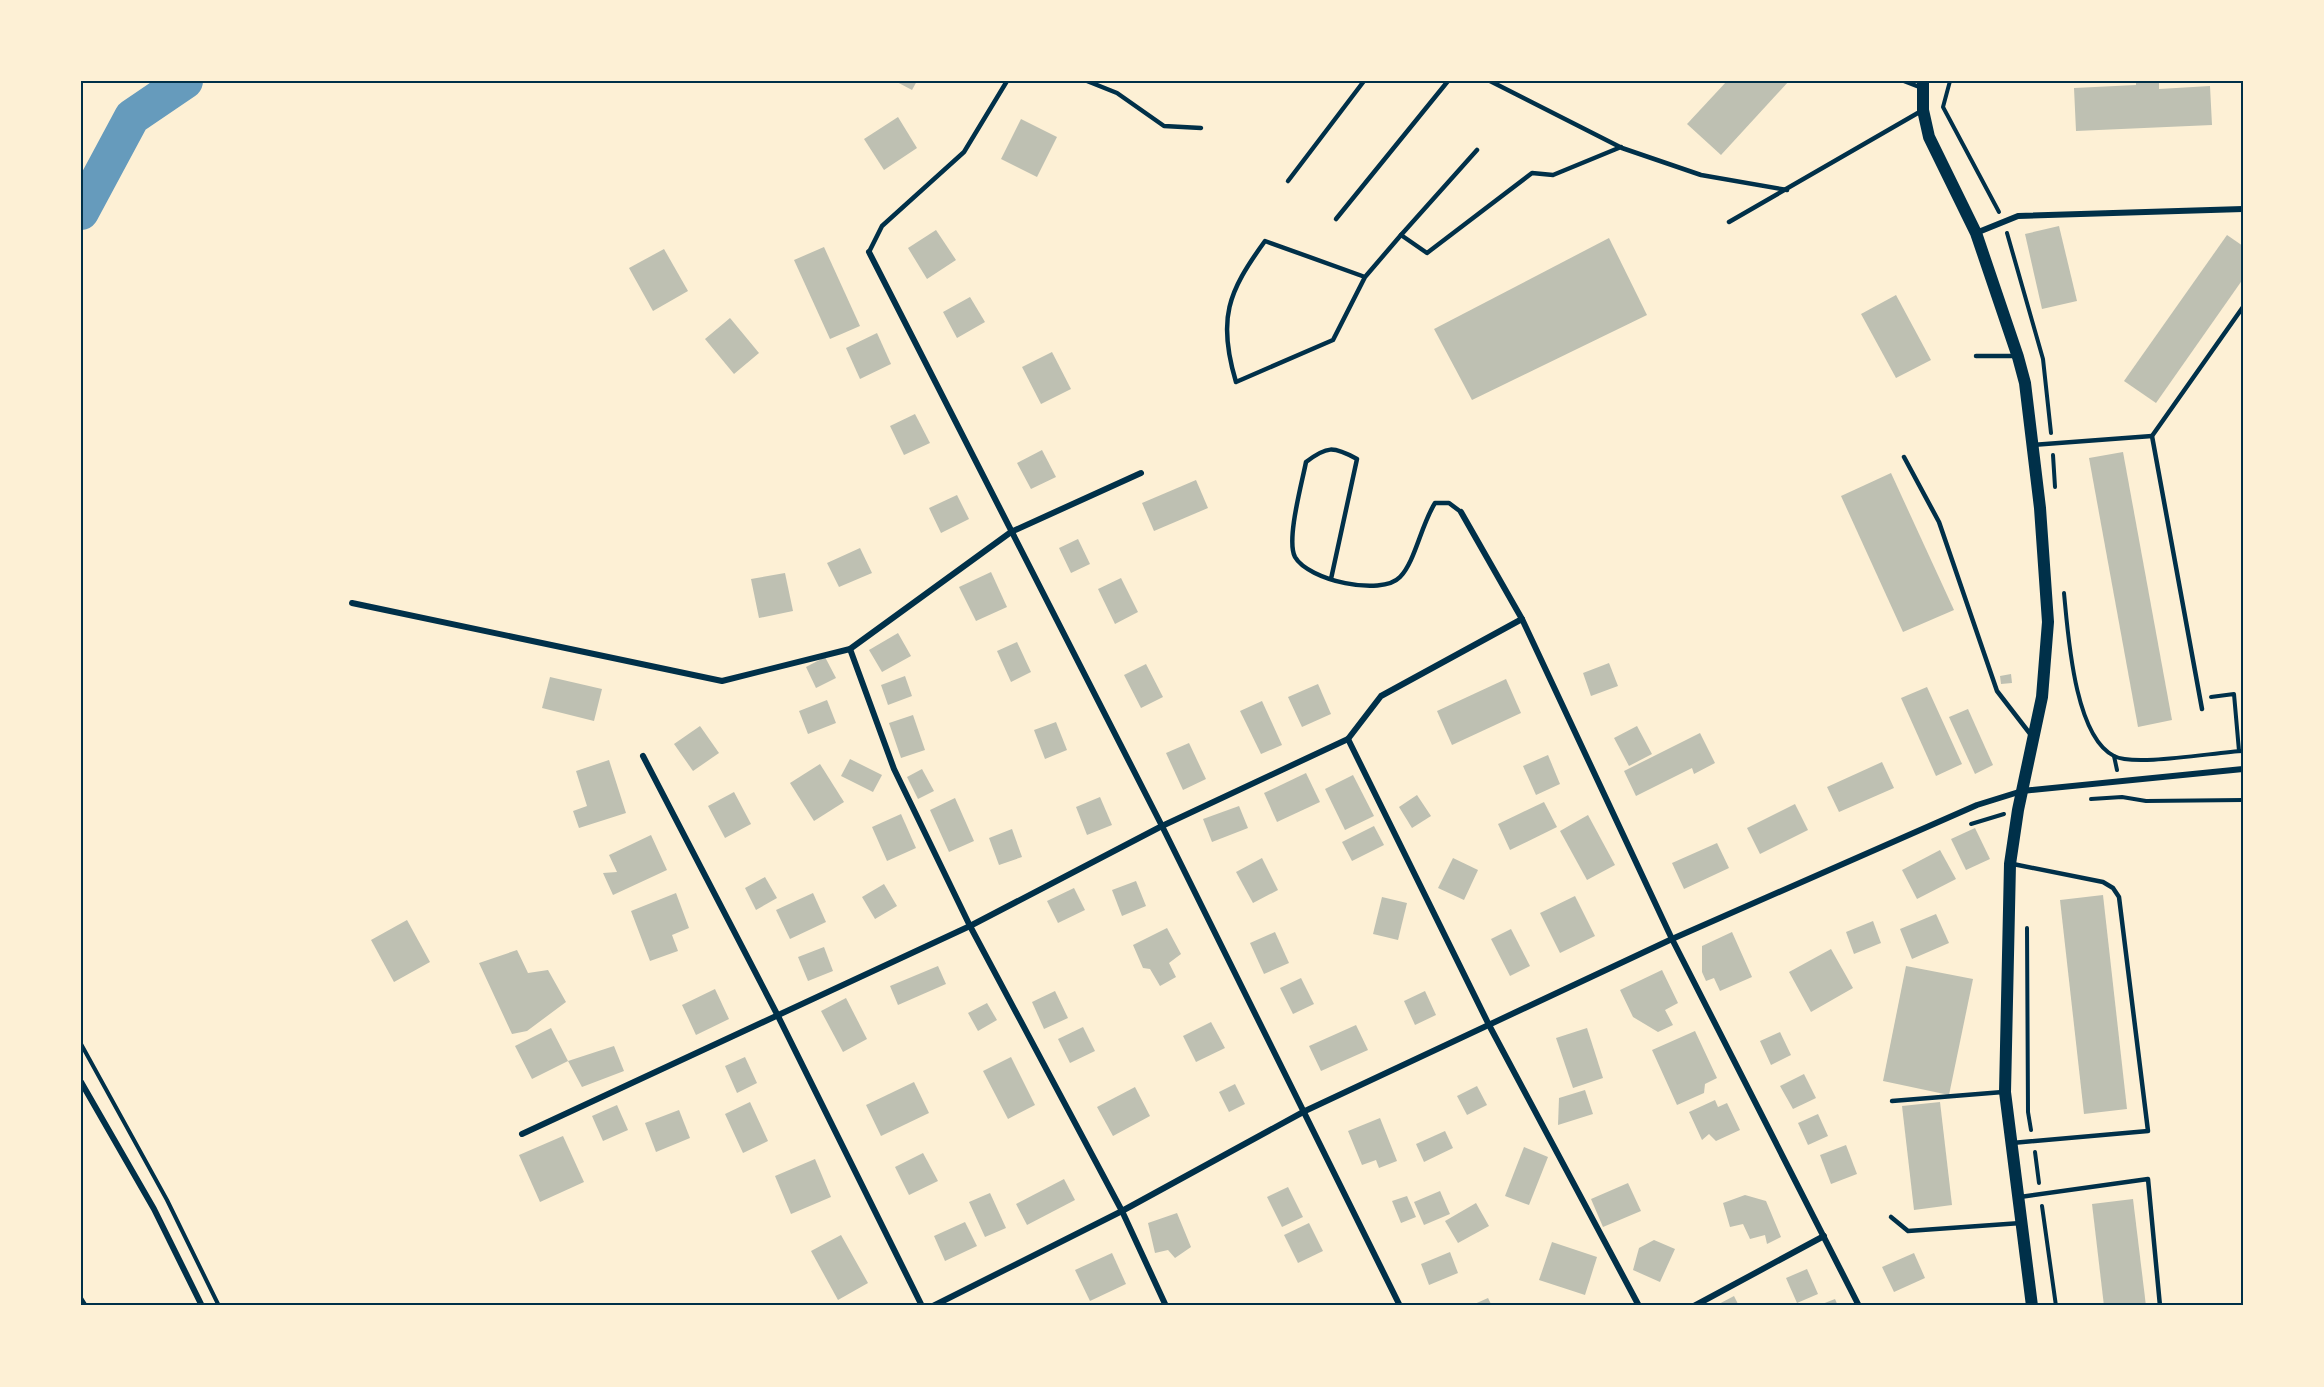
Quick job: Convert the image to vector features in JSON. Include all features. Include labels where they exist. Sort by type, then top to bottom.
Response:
[{"type":"main road","points":[[1923,84],[1923,110],[1929,136],[1976,232],[2018,357],[2025,383],[2040,508],[2048,622],[2042,697],[2035,739],[2022,791],[2010,864],[2005,1092],[2032,1306]]},
{"type":"street","points":[[1976,232],[2018,216],[2243,209]]},
{"type":"street","points":[[869,252],[1162,826],[1400,1306]]},
{"type":"street","points":[[352,603],[722,681],[850,649],[1011,531],[1141,472]]},
{"type":"street","points":[[1461,512],[1522,619],[1672,939],[1859,1306]]},
{"type":"street","points":[[522,1134],[970,926],[1162,826],[1348,740],[1381,696],[1522,619]]},
{"type":"street","points":[[850,649],[894,769],[970,926],[1122,1211],[1166,1306]]},
{"type":"street","points":[[1348,740],[1489,1025],[1639,1306]]},
{"type":"street","points":[[643,756],[778,1016],[922,1306]]},
{"type":"street","points":[[933,1306],[1122,1211],[1305,1111],[1672,939],[1977,805],[2022,791],[2243,769]]},
{"type":"street","points":[[81,1082],[154,1209],[202,1306]]},
{"type":"street","points":[[1695,1306],[1824,1236]]},
{"type":"lane","points":[[869,252],[882,226],[964,152],[1007,81]]},
{"type":"lane","points":[[1087,81],[1117,93],[1164,126],[1201,128]]},
{"type":"lane","points":[[1288,182],[1364,81]]},
{"type":"lane","points":[[1336,219],[1448,81]]},
{"type":"lane","points":[[1490,81],[1621,147],[1701,175],[1787,190]]},
{"type":"lane","points":[[1904,81],[1923,84]]},
{"type":"lane","points":[[1729,222],[1923,110]]},
{"type":"lane","points":[[1401,235],[1427,252],[1532,173],[1553,175],[1621,147]]},
{"type":"lane","points":[[1365,277],[1265,241],[1234,291],[1226,322],[1227,353],[1236,382],[1333,339],[1365,277],[1477,150]]},
{"type":"lane","points":[[2202,709],[2152,436],[2243,307]]},
{"type":"lane","points":[[1976,356],[2018,357]]},
{"type":"lane","points":[[2032,445],[2152,436]]},
{"type":"lane","points":[[1331,579],[1357,459],[1340,449],[1322,450],[1306,462],[1292,543],[1296,558],[1312,571],[1331,579],[1355,585],[1382,586],[1399,579],[1409,566],[1424,520],[1435,503],[1449,503],[1461,512]]},
{"type":"lane","points":[[1904,457],[1939,522],[1997,691],[2035,739]]},
{"type":"lane","points":[[2010,864],[2103,882],[2113,888],[2119,897],[2148,1131],[2010,1143]]},
{"type":"lane","points":[[1892,1101],[2005,1092]]},
{"type":"lane","points":[[2018,1197],[2148,1179],[2160,1306]]},
{"type":"lane","points":[[1891,1217],[1908,1231],[2021,1223]]},
{"type":"path","points":[[1950,81],[1943,107],[2004,220],[2043,359],[2056,490]]},
{"type":"path","points":[[2063,582],[2072,668],[2081,703],[2096,740],[2114,756],[2133,760],[2241,751],[2234,694],[2200,699]]},
{"type":"path","points":[[2088,799],[2122,797],[2146,801],[2243,800]]},
{"type":"path","points":[[2026,925],[2028,1112],[2056,1306]]},
{"type":"path","points":[[81,1044],[167,1200],[219,1306]]},
{"type":"path","points":[[81,1298],[86,1306]]},
{"type":"building","points":[[895,81],[917,81],[912,90]]},
{"type":"building","points":[[1727,81],[1789,81],[1721,155],[1687,124]]},
{"type":"building","points":[[2136,81],[2159,81],[2159,89],[2210,86],[2212,125],[2076,131],[2074,88],[2136,85]]},
{"type":"building","points":[[898,117],[917,148],[884,170],[864,139]]},
{"type":"building","points":[[1021,119],[1057,137],[1037,177],[1001,159]]},
{"type":"building","points":[[2059,226],[2077,301],[2042,309],[2025,234]]},
{"type":"building","points":[[936,230],[956,260],[927,279],[908,248]]},
{"type":"building","points":[[2227,235],[2243,246],[2243,279],[2156,403],[2124,381]]},
{"type":"building","points":[[1609,238],[1647,315],[1472,400],[1434,329]]},
{"type":"building","points":[[824,247],[860,326],[830,339],[794,260]]},
{"type":"building","points":[[664,249],[688,291],[653,311],[629,268]]},
{"type":"building","points":[[1896,295],[1931,360],[1896,378],[1861,314]]},
{"type":"building","points":[[970,297],[985,322],[957,338],[943,312]]},
{"type":"building","points":[[730,318],[759,353],[734,374],[705,339]]},
{"type":"building","points":[[877,333],[891,364],[860,379],[846,348]]},
{"type":"building","points":[[1052,352],[1071,389],[1041,404],[1022,367]]},
{"type":"building","points":[[915,414],[930,443],[904,455],[890,426]]},
{"type":"building","points":[[1042,450],[1056,477],[1031,489],[1017,463]]},
{"type":"building","points":[[2123,452],[2172,720],[2138,727],[2089,458]]},
{"type":"building","points":[[1891,473],[1954,610],[1903,632],[1841,496]]},
{"type":"building","points":[[1196,480],[1208,508],[1154,531],[1142,503]]},
{"type":"building","points":[[957,495],[969,519],[941,533],[929,508]]},
{"type":"building","points":[[1078,539],[1090,564],[1071,573],[1059,548]]},
{"type":"building","points":[[860,548],[872,573],[839,587],[827,563]]},
{"type":"building","points":[[991,572],[1007,607],[976,621],[959,587]]},
{"type":"building","points":[[785,573],[793,611],[759,618],[751,579]]},
{"type":"building","points":[[1121,578],[1138,612],[1115,624],[1098,589]]},
{"type":"building","points":[[898,633],[911,656],[882,672],[869,650]]},
{"type":"building","points":[[1017,642],[1031,672],[1011,682],[997,651]]},
{"type":"building","points":[[825,657],[836,678],[816,688],[806,667]]},
{"type":"building","points":[[1609,663],[1618,686],[1591,696],[1583,673]]},
{"type":"building","points":[[1146,664],[1163,697],[1141,708],[1124,675]]},
{"type":"building","points":[[2011,674],[2012,683],[2001,684],[2000,676]]},
{"type":"building","points":[[905,676],[912,696],[888,705],[881,685]]},
{"type":"building","points":[[550,677],[602,689],[594,721],[542,708]]},
{"type":"building","points":[[1506,679],[1521,713],[1452,745],[1437,711]]},
{"type":"building","points":[[1318,684],[1331,714],[1302,727],[1288,697]]},
{"type":"building","points":[[1927,687],[1962,764],[1936,776],[1901,698]]},
{"type":"building","points":[[827,700],[836,723],[808,734],[799,711]]},
{"type":"building","points":[[1262,701],[1282,745],[1261,754],[1240,711]]},
{"type":"building","points":[[1968,709],[1993,765],[1975,774],[1949,717]]},
{"type":"building","points":[[913,715],[925,750],[901,758],[889,723]]},
{"type":"building","points":[[1056,722],[1067,750],[1045,759],[1034,730]]},
{"type":"building","points":[[700,726],[719,753],[693,771],[674,744]]},
{"type":"building","points":[[1637,726],[1652,754],[1629,766],[1614,738]]},
{"type":"building","points":[[1700,733],[1715,763],[1694,774],[1692,768],[1636,796],[1624,771]]},
{"type":"building","points":[[1189,743],[1206,779],[1183,790],[1166,753]]},
{"type":"building","points":[[1548,755],[1560,784],[1536,795],[1523,766]]},
{"type":"building","points":[[850,759],[882,775],[873,792],[841,776]]},
{"type":"building","points":[[609,760],[626,813],[579,828],[573,811],[587,806],[576,771]]},
{"type":"building","points":[[1882,762],[1894,788],[1839,812],[1827,787]]},
{"type":"building","points":[[820,764],[844,802],[814,821],[790,783]]},
{"type":"building","points":[[922,769],[934,791],[918,799],[907,777]]},
{"type":"building","points":[[1306,773],[1320,802],[1277,822],[1264,793]]},
{"type":"building","points":[[1353,775],[1374,816],[1345,830],[1325,789]]},
{"type":"building","points":[[734,792],[751,824],[725,838],[708,806]]},
{"type":"building","points":[[1417,795],[1431,816],[1412,828],[1399,807]]},
{"type":"building","points":[[1100,797],[1112,825],[1087,835],[1076,807]]},
{"type":"building","points":[[955,798],[974,841],[949,852],[930,810]]},
{"type":"building","points":[[1544,802],[1557,827],[1510,850],[1498,824]]},
{"type":"building","points":[[1795,804],[1808,830],[1760,854],[1747,828]]},
{"type":"building","points":[[1239,806],[1248,828],[1212,842],[1203,819]]},
{"type":"building","points":[[901,814],[916,848],[887,861],[872,827]]},
{"type":"building","points":[[1588,815],[1615,865],[1587,880],[1560,831]]},
{"type":"building","points":[[1374,826],[1384,845],[1352,861],[1342,842]]},
{"type":"building","points":[[1975,828],[1990,859],[1966,870],[1951,839]]},
{"type":"building","points":[[1012,829],[1022,857],[999,865],[989,838]]},
{"type":"building","points":[[651,835],[667,870],[613,895],[603,873],[617,872],[609,855]]},
{"type":"building","points":[[1717,843],[1729,868],[1684,889],[1672,863]]},
{"type":"building","points":[[1940,850],[1956,879],[1917,899],[1902,870]]},
{"type":"building","points":[[1262,858],[1278,890],[1253,903],[1236,872]]},
{"type":"building","points":[[1453,858],[1478,870],[1464,900],[1438,888]]},
{"type":"building","points":[[765,877],[777,898],[756,910],[745,888]]},
{"type":"building","points":[[1136,881],[1146,906],[1122,916],[1112,890]]},
{"type":"building","points":[[884,884],[897,906],[875,919],[862,897]]},
{"type":"building","points":[[1074,888],[1085,910],[1058,923],[1047,901]]},
{"type":"building","points":[[676,893],[689,928],[672,935],[678,951],[650,961],[631,911]]},
{"type":"building","points":[[813,893],[826,922],[790,939],[776,910]]},
{"type":"building","points":[[2103,895],[2127,1109],[2084,1114],[2060,900]]},
{"type":"building","points":[[1575,896],[1595,936],[1560,953],[1540,913]]},
{"type":"building","points":[[1382,897],[1407,903],[1398,940],[1373,934]]},
{"type":"building","points":[[1936,914],[1949,943],[1912,959],[1900,929]]},
{"type":"building","points":[[407,920],[430,962],[394,982],[371,940]]},
{"type":"building","points":[[1873,921],[1881,943],[1854,954],[1846,932]]},
{"type":"building","points":[[1167,928],[1181,954],[1169,963],[1176,977],[1160,986],[1150,969],[1143,968],[1133,945]]},
{"type":"building","points":[[1511,929],[1530,966],[1510,976],[1491,939]]},
{"type":"building","points":[[1275,932],[1289,963],[1264,974],[1250,943]]},
{"type":"building","points":[[1732,932],[1752,977],[1720,991],[1714,978],[1706,981],[1702,972],[1702,946]]},
{"type":"building","points":[[824,947],[833,971],[808,981],[798,957]]},
{"type":"building","points":[[1831,949],[1853,988],[1811,1012],[1789,972]]},
{"type":"building","points":[[517,950],[528,973],[548,970],[566,1002],[527,1031],[512,1034],[479,963]]},
{"type":"building","points":[[938,966],[946,984],[898,1005],[890,986]]},
{"type":"building","points":[[1906,966],[1973,979],[1949,1095],[1883,1081]]},
{"type":"building","points":[[1662,970],[1678,1003],[1665,1010],[1673,1025],[1658,1032],[1633,1017],[1620,990]]},
{"type":"building","points":[[1301,978],[1314,1004],[1293,1014],[1280,988]]},
{"type":"building","points":[[715,989],[729,1019],[696,1035],[682,1005]]},
{"type":"building","points":[[1055,991],[1068,1018],[1044,1029],[1032,1002]]},
{"type":"building","points":[[1425,991],[1436,1015],[1415,1025],[1404,1001]]},
{"type":"building","points":[[846,998],[867,1039],[843,1052],[821,1011]]},
{"type":"building","points":[[987,1003],[997,1020],[978,1031],[968,1013]]},
{"type":"building","points":[[1211,1022],[1225,1048],[1196,1062],[1183,1036]]},
{"type":"building","points":[[1356,1025],[1368,1050],[1321,1071],[1309,1046]]},
{"type":"building","points":[[1083,1027],[1095,1051],[1070,1063],[1058,1039]]},
{"type":"building","points":[[551,1028],[568,1061],[532,1079],[515,1046]]},
{"type":"building","points":[[1587,1028],[1603,1078],[1573,1088],[1556,1038]]},
{"type":"building","points":[[1695,1031],[1717,1078],[1705,1084],[1704,1093],[1677,1105],[1652,1050]]},
{"type":"building","points":[[1780,1032],[1791,1055],[1771,1065],[1760,1041]]},
{"type":"building","points":[[614,1046],[624,1071],[582,1087],[568,1061]]},
{"type":"building","points":[[745,1057],[757,1083],[737,1093],[725,1066]]},
{"type":"building","points":[[1011,1057],[1035,1105],[1008,1119],[983,1071]]},
{"type":"building","points":[[1804,1074],[1816,1098],[1793,1109],[1780,1086]]},
{"type":"building","points":[[914,1082],[929,1113],[881,1136],[866,1105]]},
{"type":"building","points":[[1235,1084],[1245,1104],[1229,1112],[1219,1092]]},
{"type":"building","points":[[1477,1086],[1487,1105],[1467,1115],[1457,1096]]},
{"type":"building","points":[[1135,1087],[1150,1116],[1113,1136],[1097,1107]]},
{"type":"building","points":[[1585,1090],[1593,1114],[1558,1125],[1559,1098]]},
{"type":"building","points":[[1715,1100],[1718,1107],[1727,1103],[1740,1130],[1716,1141],[1709,1134],[1702,1140],[1689,1112]]},
{"type":"building","points":[[750,1102],[768,1141],[743,1153],[725,1114]]},
{"type":"building","points":[[1940,1102],[1952,1205],[1914,1210],[1902,1106]]},
{"type":"building","points":[[617,1105],[628,1130],[603,1141],[592,1116]]},
{"type":"building","points":[[679,1110],[690,1138],[656,1152],[645,1123]]},
{"type":"building","points":[[1818,1114],[1828,1136],[1808,1145],[1798,1123]]},
{"type":"building","points":[[1380,1118],[1397,1161],[1379,1168],[1376,1160],[1362,1165],[1348,1131]]},
{"type":"building","points":[[1445,1131],[1453,1148],[1424,1162],[1416,1144]]},
{"type":"building","points":[[563,1136],[584,1182],[540,1202],[519,1155]]},
{"type":"building","points":[[1846,1145],[1857,1174],[1831,1184],[1820,1155]]},
{"type":"building","points":[[1524,1147],[1548,1157],[1529,1205],[1505,1196]]},
{"type":"building","points":[[923,1153],[938,1181],[909,1195],[895,1167]]},
{"type":"building","points":[[815,1159],[831,1197],[791,1214],[775,1176]]},
{"type":"building","points":[[1064,1179],[1075,1200],[1027,1225],[1016,1204]]},
{"type":"building","points":[[1628,1183],[1641,1211],[1603,1227],[1591,1199]]},
{"type":"building","points":[[1288,1187],[1303,1217],[1282,1227],[1267,1197]]},
{"type":"building","points":[[1440,1191],[1450,1214],[1424,1225],[1414,1202]]},
{"type":"building","points":[[990,1193],[1006,1228],[985,1237],[969,1202]]},
{"type":"building","points":[[1745,1195],[1766,1201],[1781,1237],[1767,1244],[1765,1235],[1750,1239],[1743,1224],[1730,1227],[1723,1203]]},
{"type":"building","points":[[1407,1196],[1416,1217],[1401,1223],[1392,1201]]},
{"type":"building","points":[[2133,1199],[2146,1306],[2104,1306],[2092,1204]]},
{"type":"building","points":[[1476,1203],[1489,1226],[1458,1243],[1445,1221]]},
{"type":"building","points":[[1177,1213],[1191,1247],[1175,1258],[1168,1250],[1155,1253],[1148,1223]]},
{"type":"building","points":[[965,1222],[977,1246],[945,1261],[934,1236]]},
{"type":"building","points":[[1309,1223],[1323,1251],[1298,1263],[1284,1235]]},
{"type":"building","points":[[841,1235],[868,1283],[838,1300],[811,1251]]},
{"type":"building","points":[[1654,1240],[1675,1249],[1660,1282],[1633,1270],[1639,1248]]},
{"type":"building","points":[[1552,1242],[1597,1257],[1585,1295],[1539,1280]]},
{"type":"building","points":[[1450,1252],[1458,1273],[1429,1285],[1421,1264]]},
{"type":"building","points":[[1112,1253],[1126,1284],[1090,1301],[1075,1270]]},
{"type":"building","points":[[1914,1253],[1925,1278],[1894,1292],[1882,1267]]},
{"type":"building","points":[[1807,1269],[1818,1294],[1797,1303],[1786,1278]]},
{"type":"building","points":[[1734,1296],[1739,1306],[1715,1306]]},
{"type":"building","points":[[1488,1298],[1492,1306],[1470,1306]]},
{"type":"building","points":[[1835,1299],[1838,1306],[1817,1306]]},
{"type":"waterway","points":[[81,212],[132,117],[185,81]]}]
